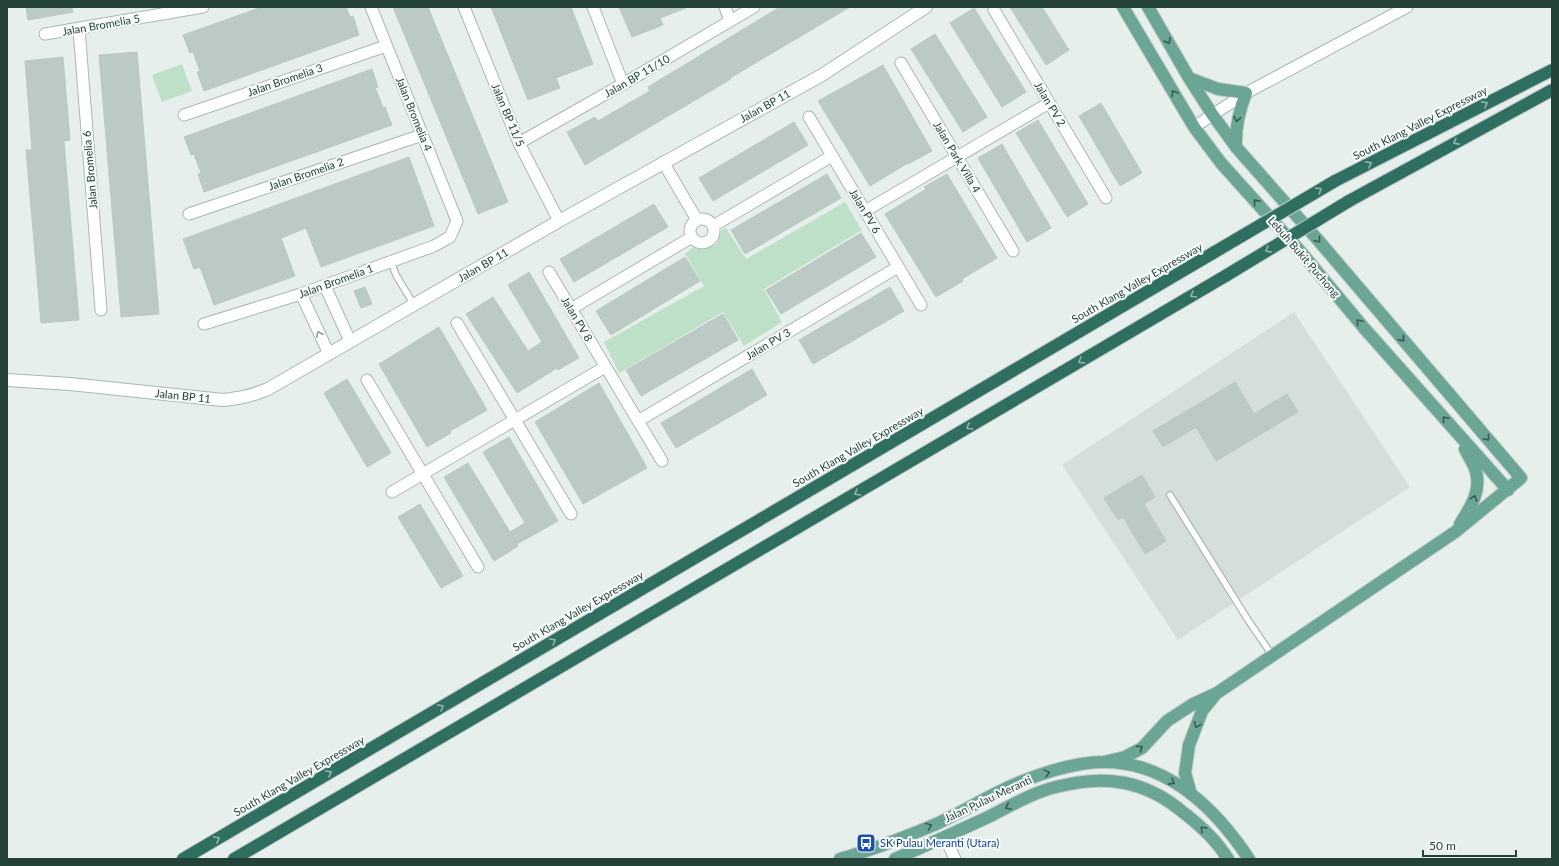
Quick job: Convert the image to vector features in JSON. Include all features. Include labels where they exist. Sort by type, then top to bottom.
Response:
[{"type":"highway","name":"South Klang Valley Expressway","points":[[183,859],[1335,181],[1552,70]]},
{"type":"highway","points":[[234,859],[1227,275],[1349,201],[1552,90]]},
{"type":"main road","name":"Lebuh Bukit Puchong","points":[[1123,7],[1194,127],[1221,163],[1300,251],[1364,328],[1457,434],[1508,490],[1522,478],[1318,240],[1236,147],[1212,114],[1189,78],[1148,7]]},
{"type":"main road","points":[[1189,78],[1218,89],[1246,92],[1239,110],[1236,147]]},
{"type":"main road","points":[[1456,532],[1474,503],[1478,488],[1476,470],[1457,434]]},
{"type":"main road","points":[[1104,762],[1125,757],[1142,748],[1167,721],[1193,704],[1217,693],[1456,532],[1508,490]]},
{"type":"main road","points":[[1191,794],[1185,774],[1189,745],[1202,712],[1217,693]]},
{"type":"main road","name":"Jalan Pulau Meranti","points":[[840,859],[874,849],[935,824],[1017,784],[1043,774],[1081,764],[1104,762],[1150,770],[1191,794],[1216,816],[1249,859]]},
{"type":"main road","name":"Jalan Pulau Meranti","points":[[895,859],[1055,787],[1087,781],[1118,781],[1143,788],[1170,801],[1204,830],[1223,851],[1228,859]]},
{"type":"street","name":"Jalan Bromelia 5","points":[[45,34],[203,7]]},
{"type":"street","name":"Jalan Bromelia 4","points":[[371,7],[457,221]]},
{"type":"street","name":"Jalan BP 11/5","points":[[464,7],[519,143],[559,221]]},
{"type":"street","points":[[593,7],[624,84]]},
{"type":"street","points":[[725,7],[730,21]]},
{"type":"street","name":"Jalan BP 11/10","points":[[519,143],[624,84],[754,7]]},
{"type":"street","name":"Jalan BP 11","points":[[7,380],[70,384],[223,400],[245,398],[268,389],[663,162],[822,75],[926,7]]},
{"type":"street","points":[[1194,127],[1246,92],[1407,7]]},
{"type":"street","name":"Jalan PV 2","points":[[994,10],[1106,198]]},
{"type":"street","name":"Jalan Bromelia 6","points":[[79,29],[101,310]]},
{"type":"street","name":"Jalan Bromelia 3","points":[[184,115],[386,46]]},
{"type":"street","name":"Jalan Park Villa 4","points":[[901,63],[1013,251]]},
{"type":"street","points":[[865,211],[1049,102]]},
{"type":"street","name":"Jalan PV 6","points":[[809,118],[921,305]]},
{"type":"street","name":"Jalan Bromelia 2","points":[[189,214],[422,135]]},
{"type":"street","points":[[713,226],[832,156]]},
{"type":"street","points":[[663,162],[697,220]]},
{"type":"street","points":[[697,220],[708,220],[713,226],[713,234],[706,242],[698,242],[692,237],[690,227],[697,220]]},
{"type":"street","name":"Jalan Bromelia 1","points":[[204,324],[326,286],[434,246],[450,237],[457,221]]},
{"type":"street","points":[[571,309],[692,237]]},
{"type":"street","name":"Jalan PV 3","points":[[638,421],[898,267]]},
{"type":"street","name":"Jalan PV 8","points":[[549,272],[662,461]]},
{"type":"street","points":[[326,286],[350,341]]},
{"type":"street","points":[[301,294],[329,354]]},
{"type":"street","points":[[457,323],[571,514]]},
{"type":"street","points":[[392,492],[605,366]]},
{"type":"street","points":[[367,380],[478,567]]},
{"type":"street","points":[[944,837],[955,859]]},
{"type":"lane","points":[[391,262],[396,275],[414,305]]},
{"type":"lane","points":[[1170,495],[1248,620],[1272,655]]},
{"type":"shaded area","points":[[1294,312],[1410,487],[1178,640],[1062,465]]},
{"type":"green space","points":[[182,64],[192,91],[162,102],[152,75]]},
{"type":"green space","points":[[845,202],[862,230],[764,289],[782,322],[744,346],[723,312],[619,373],[604,342],[704,286],[685,254],[692,248],[709,248],[717,244],[721,231],[726,228],[746,259]]},
{"type":"building","points":[[26,7],[72,7],[73,12],[28,20]]},
{"type":"building","points":[[262,7],[346,7],[350,17],[353,16],[359,35],[204,91],[197,72],[200,71],[193,52],[190,53],[183,35]]},
{"type":"building","points":[[393,7],[428,7],[508,202],[478,214]]},
{"type":"building","points":[[491,7],[571,7],[593,64],[556,78],[560,88],[528,100]]},
{"type":"building","points":[[619,7],[686,8],[660,18],[663,25],[632,37]]},
{"type":"building","points":[[780,7],[850,7],[585,165],[567,132],[595,117],[598,121],[650,91],[648,87]]},
{"type":"building","points":[[1010,7],[1042,7],[1069,50],[1046,65]]},
{"type":"building","points":[[974,8],[1026,92],[1002,107],[950,23]]},
{"type":"building","points":[[935,34],[987,117],[963,132],[911,49]]},
{"type":"building","points":[[137,52],[159,314],[121,317],[99,55]]},
{"type":"building","points":[[63,57],[70,140],[64,141],[79,320],[41,323],[26,150],[32,150],[25,61]]},
{"type":"building","points":[[883,65],[932,151],[908,163],[870,186],[818,101]]},
{"type":"building","points":[[372,69],[378,87],[375,88],[392,125],[204,192],[198,174],[201,173],[194,154],[191,155],[184,137]]},
{"type":"building","points":[[1101,103],[1142,173],[1120,186],[1079,116]]},
{"type":"building","points":[[1038,120],[1088,204],[1067,217],[1016,133]]},
{"type":"building","points":[[794,122],[808,145],[713,201],[699,178]]},
{"type":"building","points":[[1002,144],[1051,228],[1027,242],[978,158]]},
{"type":"building","points":[[409,157],[434,226],[321,267],[306,228],[281,238],[295,276],[214,305],[200,267],[194,269],[183,239]]},
{"type":"building","points":[[827,174],[841,198],[745,254],[731,230]]},
{"type":"building","points":[[947,174],[997,258],[936,297],[885,214],[926,189],[924,187]]},
{"type":"building","points":[[654,204],[668,227],[574,282],[560,259]]},
{"type":"building","points":[[861,233],[876,257],[781,314],[766,290]]},
{"type":"building","points":[[685,257],[700,281],[611,335],[596,311]]},
{"type":"building","points":[[529,272],[579,358],[558,370],[557,368],[517,393],[466,314],[493,297],[528,351],[542,342],[508,285]]},
{"type":"building","points":[[365,287],[372,304],[361,308],[354,291]]},
{"type":"building","points":[[890,287],[904,311],[813,364],[799,340]]},
{"type":"building","points":[[723,314],[738,340],[641,396],[626,370]]},
{"type":"building","points":[[439,327],[487,410],[450,431],[451,433],[427,447],[379,364]]},
{"type":"building","points":[[752,369],[767,395],[676,448],[661,423]]},
{"type":"building","points":[[347,379],[391,453],[367,467],[324,393]]},
{"type":"building","points":[[1235,382],[1254,414],[1287,394],[1298,412],[1216,461],[1196,427],[1163,447],[1153,431]]},
{"type":"building","points":[[599,383],[647,468],[583,504],[535,422]]},
{"type":"building","points":[[509,437],[558,521],[517,544],[518,546],[494,561],[444,477],[468,463],[510,532],[525,523],[483,452]]},
{"type":"building","points":[[1142,475],[1155,497],[1144,504],[1166,541],[1145,554],[1123,517],[1118,520],[1104,498]]},
{"type":"building","points":[[420,504],[463,576],[441,588],[398,517]]},
{"type":"place","name":"SK Pulau Meranti (Utara)","points":[[866,843]]}]
